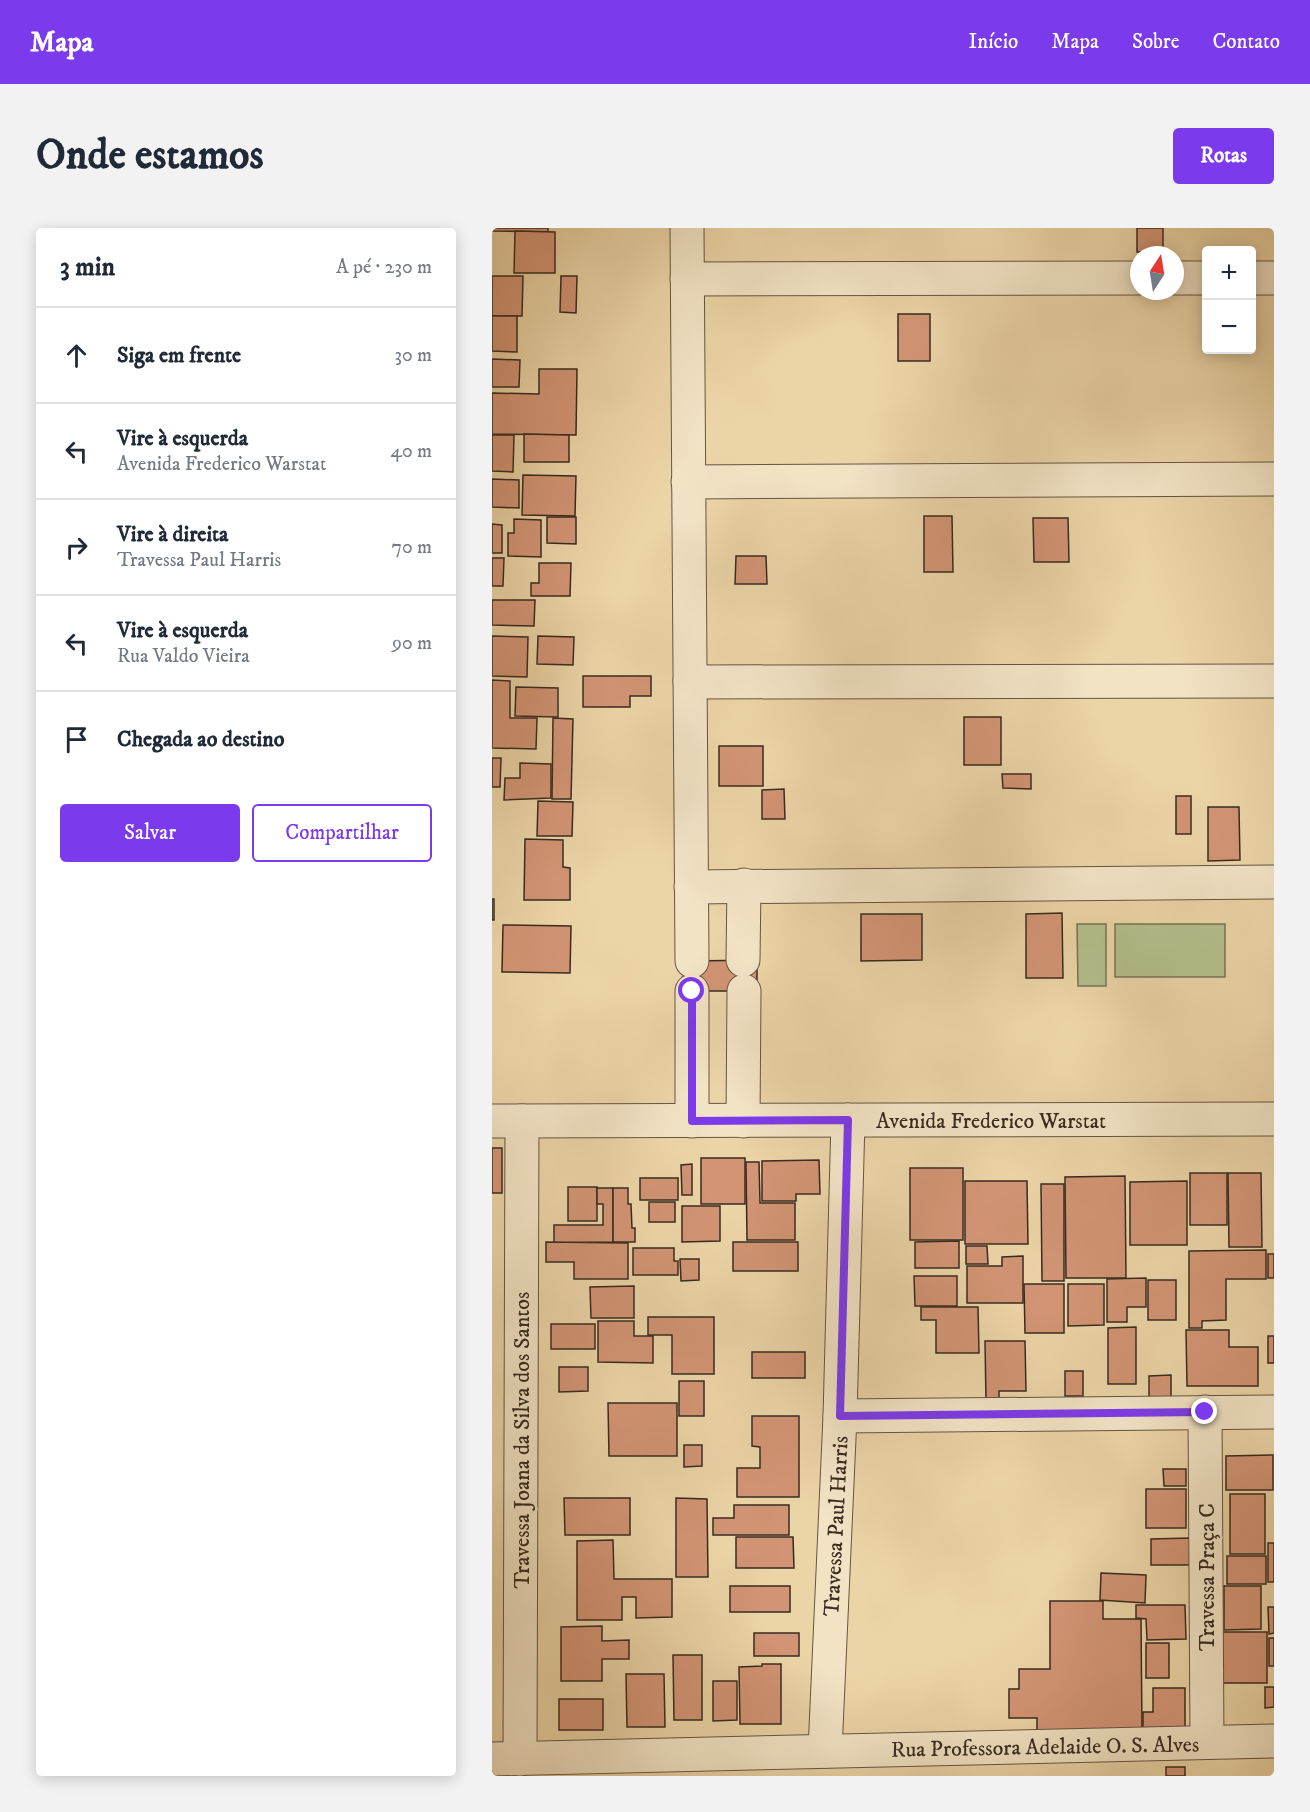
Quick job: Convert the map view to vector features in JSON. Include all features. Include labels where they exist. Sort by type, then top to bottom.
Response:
[{"type":"street","points":[[687,228],[692,1121]]},
{"type":"street","points":[[687,279],[1130,278]]},
{"type":"street","points":[[1184,278],[1202,278]]},
{"type":"street","points":[[1256,278],[1274,278]]},
{"type":"street","points":[[688,482],[1274,478]]},
{"type":"street","points":[[690,682],[1274,681]]},
{"type":"street","points":[[691,887],[1274,882]]},
{"type":"street","points":[[743,1120],[744,885]]},
{"type":"street","name":"Avenida Frederico Warstat","points":[[507,1121],[1274,1119]]},
{"type":"street","name":"Travessa Paul Harris","points":[[825,1751],[840,1416],[848,1120]]},
{"type":"street","name":"Travessa Joana da Silva dos Santos","points":[[506,1759],[507,1121]]},
{"type":"street","name":"Travessa Praça C","points":[[1205,1412],[1207,1742]]},
{"type":"street","points":[[840,1416],[1274,1412]]},
{"type":"street","name":"Rua Professora Adelaide O. S. Alves","points":[[506,1759],[825,1751],[937,1763],[1207,1742],[1274,1741]]},
{"type":"green space","points":[[1077,924],[1106,924],[1106,986],[1078,986]]},
{"type":"green space","points":[[1115,924],[1225,924],[1225,977],[1115,977]]},
{"type":"building","points":[[492,228],[548,228],[548,232],[492,231]]},
{"type":"building","points":[[1137,228],[1163,228],[1163,246],[1137,246]]},
{"type":"building","points":[[515,231],[555,232],[555,273],[514,273]]},
{"type":"building","points":[[492,276],[523,276],[522,316],[492,316]]},
{"type":"building","points":[[561,276],[577,276],[576,313],[560,312]]},
{"type":"building","points":[[898,314],[930,314],[930,361],[898,361]]},
{"type":"building","points":[[492,316],[517,316],[517,352],[492,351]]},
{"type":"building","points":[[492,359],[520,360],[519,387],[492,387]]},
{"type":"building","points":[[539,369],[577,369],[576,435],[492,434],[492,393],[539,394]]},
{"type":"building","points":[[524,434],[569,435],[569,462],[524,462]]},
{"type":"building","points":[[492,435],[514,435],[513,472],[492,471]]},
{"type":"building","points":[[523,475],[576,476],[575,516],[522,515]]},
{"type":"building","points":[[492,479],[519,480],[519,508],[492,507]]},
{"type":"building","points":[[924,516],[952,516],[953,572],[924,572]]},
{"type":"building","points":[[547,517],[576,517],[576,544],[547,543]]},
{"type":"building","points":[[1033,518],[1068,518],[1069,562],[1034,562]]},
{"type":"building","points":[[514,519],[541,520],[541,557],[508,556],[508,533],[514,533]]},
{"type":"building","points":[[492,524],[502,525],[502,553],[492,553]]},
{"type":"building","points":[[736,556],[766,556],[767,584],[735,584]]},
{"type":"building","points":[[492,558],[504,558],[503,586],[492,586]]},
{"type":"building","points":[[539,563],[571,563],[570,596],[531,596],[531,583],[539,583]]},
{"type":"building","points":[[492,600],[535,600],[534,626],[492,625]]},
{"type":"building","points":[[492,636],[528,637],[527,677],[492,676]]},
{"type":"building","points":[[538,636],[574,637],[573,665],[537,664]]},
{"type":"building","points":[[583,676],[651,676],[651,696],[630,696],[630,707],[583,707]]},
{"type":"building","points":[[492,680],[510,681],[510,718],[537,718],[536,749],[492,748]]},
{"type":"building","points":[[516,687],[558,688],[558,717],[515,716]]},
{"type":"building","points":[[964,717],[1001,717],[1001,765],[964,765]]},
{"type":"building","points":[[553,718],[573,719],[571,799],[552,799]]},
{"type":"building","points":[[719,746],[763,746],[763,786],[719,786]]},
{"type":"building","points":[[492,758],[501,758],[500,787],[492,787]]},
{"type":"building","points":[[520,763],[551,764],[551,798],[504,800],[505,778],[520,778]]},
{"type":"building","points":[[1002,774],[1031,774],[1031,789],[1003,788]]},
{"type":"building","points":[[784,789],[785,819],[762,819],[762,790]]},
{"type":"building","points":[[1176,796],[1191,796],[1191,834],[1176,834]]},
{"type":"building","points":[[538,801],[573,802],[572,836],[537,836]]},
{"type":"building","points":[[1208,807],[1239,807],[1240,860],[1208,861]]},
{"type":"building","points":[[525,839],[563,840],[563,867],[570,868],[570,900],[524,900]]},
{"type":"building","points":[[492,899],[494,899],[494,920],[492,920]]},
{"type":"building","points":[[1062,913],[1063,978],[1026,978],[1026,914]]},
{"type":"building","points":[[861,914],[922,914],[922,960],[861,961]]},
{"type":"building","points":[[503,925],[571,926],[570,973],[502,972]]},
{"type":"building","points":[[757,960],[757,991],[690,991],[692,961]]},
{"type":"building","points":[[492,1148],[502,1148],[502,1193],[492,1193]]},
{"type":"building","points":[[701,1158],[745,1158],[745,1204],[701,1204]]},
{"type":"building","points":[[819,1160],[820,1194],[796,1194],[796,1201],[762,1201],[762,1161]]},
{"type":"building","points":[[746,1162],[759,1162],[760,1203],[795,1203],[795,1240],[747,1240]]},
{"type":"building","points":[[692,1164],[692,1195],[682,1195],[681,1165]]},
{"type":"building","points":[[910,1168],[963,1168],[963,1240],[910,1240]]},
{"type":"building","points":[[1190,1173],[1227,1173],[1227,1225],[1190,1225]]},
{"type":"building","points":[[1228,1173],[1261,1173],[1262,1247],[1229,1247]]},
{"type":"building","points":[[1125,1176],[1126,1278],[1066,1278],[1065,1177]]},
{"type":"building","points":[[640,1178],[678,1178],[678,1200],[640,1200]]},
{"type":"building","points":[[965,1181],[1027,1181],[1028,1244],[965,1244]]},
{"type":"building","points":[[1187,1181],[1187,1245],[1130,1245],[1130,1182]]},
{"type":"building","points":[[1041,1184],[1064,1184],[1064,1281],[1042,1281]]},
{"type":"building","points":[[568,1187],[597,1187],[597,1221],[568,1221]]},
{"type":"building","points":[[597,1188],[613,1188],[613,1242],[554,1243],[554,1225],[603,1225],[603,1204],[597,1204]]},
{"type":"building","points":[[613,1188],[628,1188],[628,1204],[631,1204],[635,1242],[613,1242]]},
{"type":"building","points":[[649,1202],[675,1202],[675,1222],[649,1222]]},
{"type":"building","points":[[682,1206],[720,1206],[720,1241],[682,1242]]},
{"type":"building","points":[[959,1241],[959,1268],[915,1268],[915,1242]]},
{"type":"building","points":[[546,1242],[628,1243],[628,1279],[574,1279],[574,1262],[546,1262]]},
{"type":"building","points":[[733,1242],[798,1242],[798,1271],[733,1271]]},
{"type":"building","points":[[966,1246],[987,1246],[988,1264],[966,1264]]},
{"type":"building","points":[[633,1248],[674,1248],[674,1261],[678,1261],[678,1275],[633,1275]]},
{"type":"building","points":[[1266,1250],[1266,1279],[1226,1279],[1226,1320],[1202,1321],[1202,1328],[1189,1328],[1189,1251]]},
{"type":"building","points":[[1268,1254],[1274,1254],[1274,1278],[1268,1278]]},
{"type":"building","points":[[1023,1256],[1023,1303],[967,1303],[967,1266],[1002,1266],[1002,1257]]},
{"type":"building","points":[[680,1259],[699,1259],[699,1280],[681,1281]]},
{"type":"building","points":[[914,1276],[957,1276],[957,1306],[915,1306]]},
{"type":"building","points":[[1146,1278],[1146,1307],[1127,1307],[1127,1322],[1107,1322],[1107,1279]]},
{"type":"building","points":[[1148,1280],[1176,1280],[1176,1320],[1148,1320]]},
{"type":"building","points":[[1024,1284],[1064,1284],[1064,1333],[1025,1333]]},
{"type":"building","points":[[1068,1284],[1104,1284],[1104,1325],[1068,1326]]},
{"type":"building","points":[[634,1286],[634,1318],[591,1318],[590,1287]]},
{"type":"building","points":[[921,1307],[978,1307],[979,1353],[936,1353],[936,1320],[921,1320]]},
{"type":"building","points":[[648,1317],[714,1317],[714,1374],[672,1374],[672,1335],[648,1335]]},
{"type":"building","points":[[598,1321],[634,1321],[634,1336],[653,1336],[653,1363],[598,1362]]},
{"type":"building","points":[[551,1324],[595,1324],[595,1349],[551,1349]]},
{"type":"building","points":[[1136,1327],[1136,1384],[1108,1384],[1108,1328]]},
{"type":"building","points":[[1186,1330],[1229,1330],[1229,1347],[1258,1347],[1258,1386],[1187,1386]]},
{"type":"building","points":[[1268,1336],[1274,1336],[1274,1363],[1268,1363]]},
{"type":"building","points":[[985,1341],[1025,1341],[1026,1391],[999,1391],[999,1401],[986,1401]]},
{"type":"building","points":[[752,1352],[805,1352],[805,1378],[752,1378]]},
{"type":"building","points":[[559,1367],[588,1367],[588,1391],[559,1392]]},
{"type":"building","points":[[1065,1371],[1083,1371],[1083,1396],[1065,1396]]},
{"type":"building","points":[[1171,1375],[1171,1401],[1149,1401],[1149,1376]]},
{"type":"building","points":[[679,1381],[704,1381],[704,1416],[679,1416]]},
{"type":"building","points":[[608,1403],[677,1403],[677,1456],[609,1456]]},
{"type":"building","points":[[752,1416],[799,1416],[799,1497],[737,1497],[737,1468],[760,1468],[760,1447],[752,1446]]},
{"type":"building","points":[[684,1445],[702,1445],[702,1466],[684,1467]]},
{"type":"building","points":[[1273,1455],[1273,1490],[1226,1490],[1226,1456]]},
{"type":"building","points":[[1163,1469],[1186,1469],[1186,1486],[1164,1486]]},
{"type":"building","points":[[1146,1489],[1186,1489],[1186,1528],[1146,1528]]},
{"type":"building","points":[[1230,1494],[1265,1494],[1265,1554],[1230,1554]]},
{"type":"building","points":[[564,1498],[630,1498],[630,1535],[565,1535]]},
{"type":"building","points":[[676,1498],[707,1499],[708,1577],[676,1577]]},
{"type":"building","points":[[734,1505],[789,1505],[789,1535],[713,1535],[713,1518],[734,1518]]},
{"type":"building","points":[[736,1537],[793,1537],[794,1568],[736,1568]]},
{"type":"building","points":[[1190,1538],[1190,1565],[1151,1565],[1151,1539]]},
{"type":"building","points":[[613,1540],[614,1579],[672,1579],[672,1617],[636,1618],[636,1597],[622,1597],[622,1620],[577,1620],[577,1541]]},
{"type":"building","points":[[1268,1543],[1274,1543],[1274,1582],[1268,1582]]},
{"type":"building","points":[[1227,1556],[1266,1556],[1266,1584],[1227,1584]]},
{"type":"building","points":[[1101,1573],[1146,1575],[1145,1603],[1100,1600]]},
{"type":"building","points":[[730,1586],[790,1586],[790,1612],[730,1612]]},
{"type":"building","points":[[1224,1586],[1261,1586],[1261,1629],[1224,1630]]},
{"type":"building","points":[[1050,1601],[1103,1601],[1103,1619],[1141,1619],[1142,1730],[1037,1731],[1037,1718],[1009,1718],[1009,1689],[1019,1689],[1019,1669],[1050,1669]]},
{"type":"building","points":[[1136,1605],[1185,1605],[1186,1639],[1147,1640],[1146,1619],[1136,1618]]},
{"type":"building","points":[[1268,1607],[1274,1607],[1274,1633],[1269,1634]]},
{"type":"building","points":[[602,1626],[602,1641],[629,1640],[629,1659],[602,1659],[602,1681],[561,1681],[561,1627]]},
{"type":"building","points":[[1221,1632],[1267,1632],[1267,1683],[1221,1683]]},
{"type":"building","points":[[754,1633],[799,1633],[799,1656],[754,1656]]},
{"type":"building","points":[[1269,1638],[1274,1638],[1274,1666],[1269,1666]]},
{"type":"building","points":[[1146,1643],[1169,1643],[1169,1678],[1146,1678]]},
{"type":"building","points":[[673,1655],[702,1655],[702,1720],[674,1720]]},
{"type":"building","points":[[762,1664],[781,1664],[781,1724],[740,1724],[739,1667],[762,1666]]},
{"type":"building","points":[[626,1674],[664,1674],[665,1727],[627,1727]]},
{"type":"building","points":[[713,1681],[737,1681],[737,1720],[713,1721]]},
{"type":"building","points":[[1265,1687],[1274,1687],[1274,1707],[1265,1708]]},
{"type":"building","points":[[1153,1688],[1185,1688],[1185,1729],[1143,1729],[1143,1712],[1153,1712]]},
{"type":"building","points":[[559,1699],[603,1699],[603,1730],[559,1730]]},
{"type":"building","points":[[1166,1767],[1185,1767],[1185,1776],[1166,1776]]},
{"type":"route","points":[[692,991],[692,1121],[848,1120],[840,1416],[1205,1412]]}]
